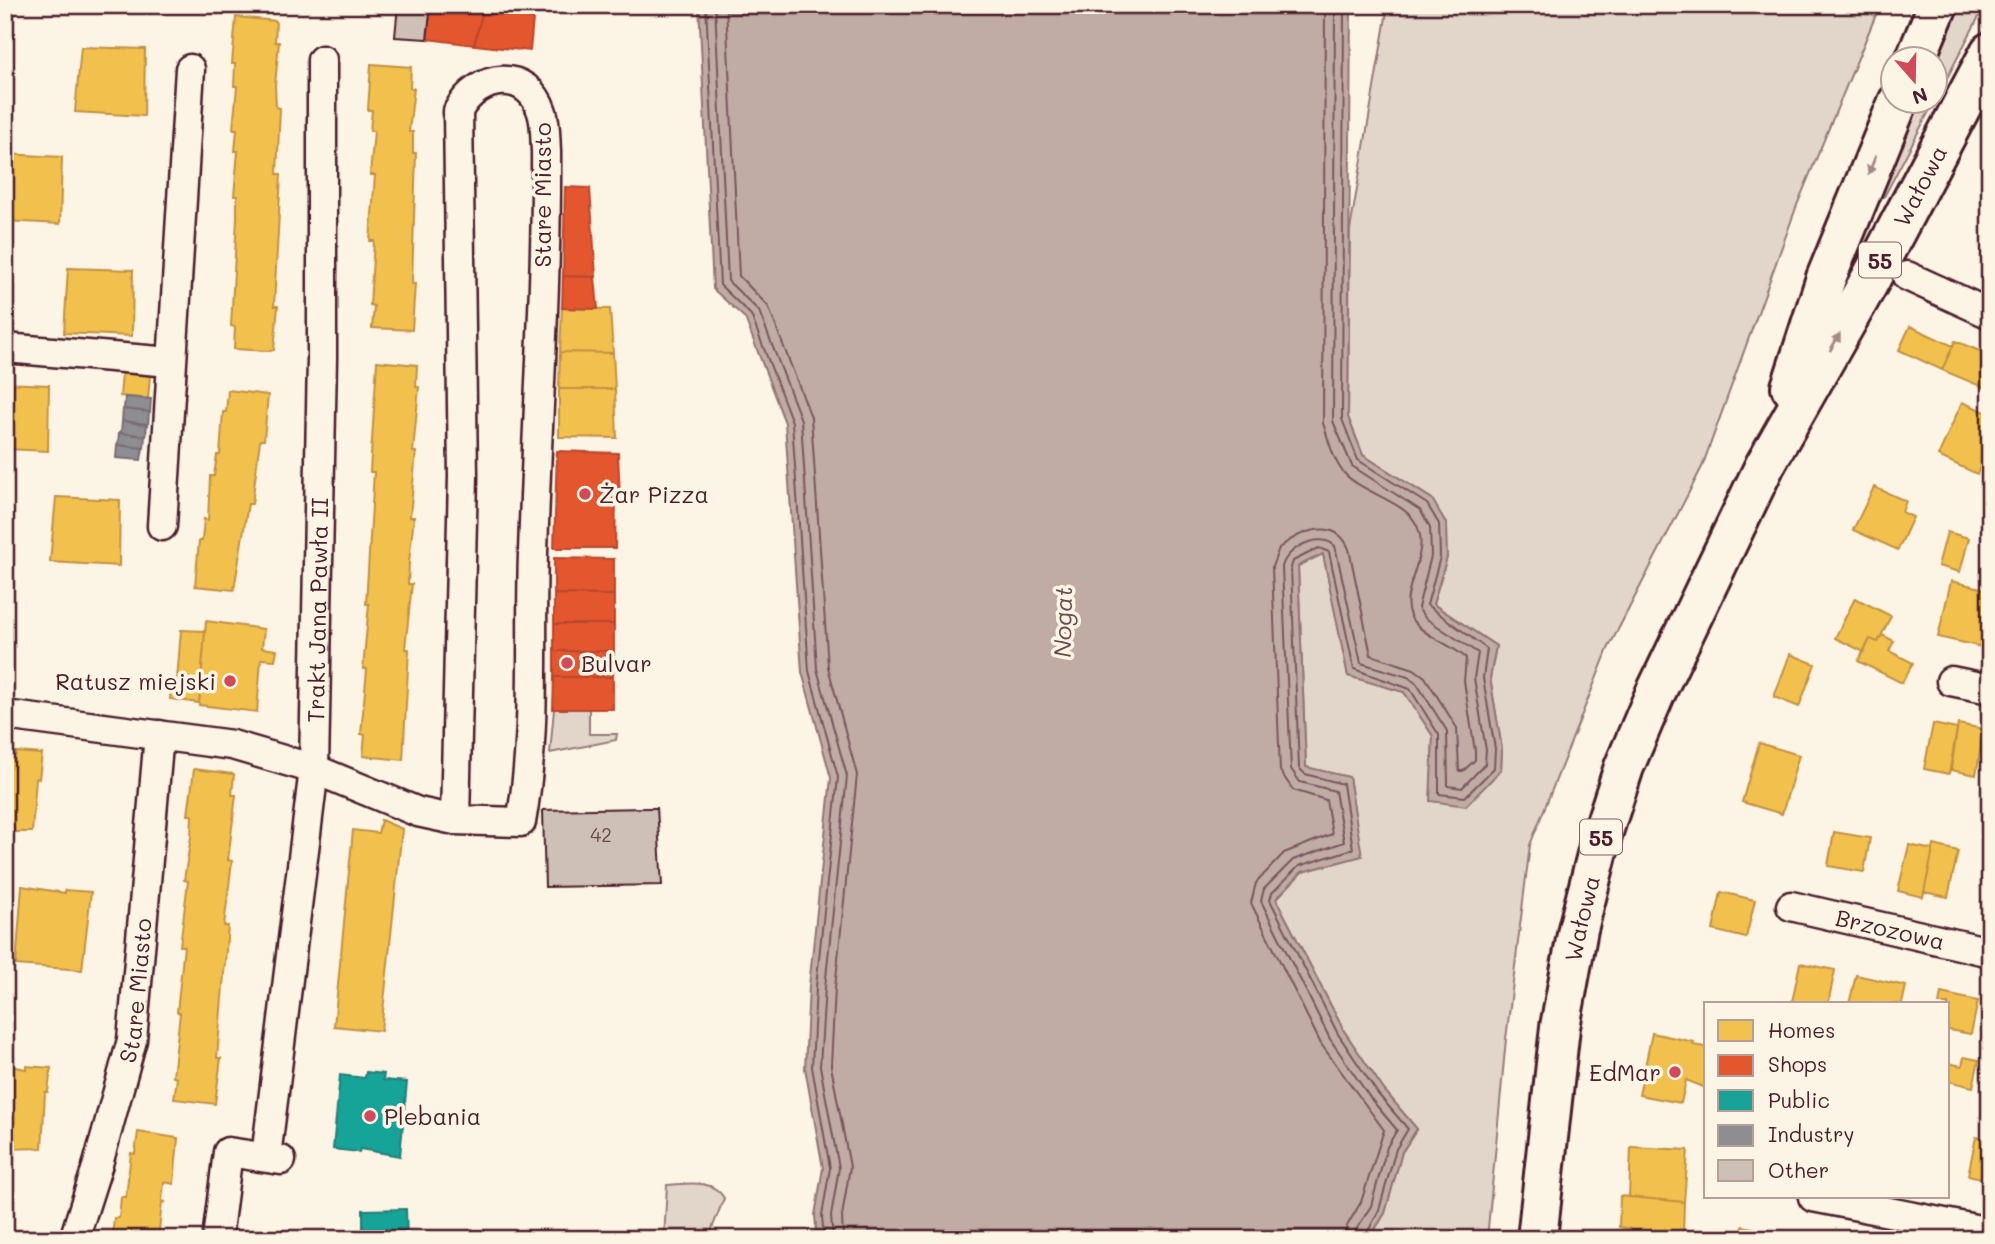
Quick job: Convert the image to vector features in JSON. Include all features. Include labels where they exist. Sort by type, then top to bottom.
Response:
[{"type":"main road","points":[[1921,46],[1938,5]]},
{"type":"main road","name":"Wałowa","points":[[1537,1239],[1560,1027],[1578,929],[1602,835],[1625,767],[1655,694],[1765,465],[1869,282],[1990,52]]},
{"type":"main road","name":"Wałowa","points":[[1765,465],[1826,278],[1892,116]]},
{"type":"street","name":"Trakt Jana Pawła II","points":[[217,1239],[228,1152],[274,1158],[314,769],[322,358],[322,60]]},
{"type":"street","points":[[162,526],[190,69]]},
{"type":"street","name":"Stare Miasto","points":[[5,715],[232,745],[314,769],[418,812],[455,820],[521,822],[530,772],[532,581],[546,151],[542,113],[533,95],[504,80],[487,81],[472,90],[458,111],[463,476],[455,820]]},
{"type":"street","points":[[1907,276],[1990,314]]},
{"type":"street","points":[[5,348],[171,362]]},
{"type":"street","points":[[1951,681],[1990,689]]},
{"type":"street","name":"Stare Miasto","points":[[74,1239],[132,1040],[159,735]]},
{"type":"street","name":"Brzozowa","points":[[1791,906],[1990,952]]},
{"type":"street","points":[[1818,1198],[1990,1233]]},
{"type":"shaded area","points":[[1388,5],[1880,5],[1797,205],[1702,467],[1608,649],[1530,845],[1506,1039],[1487,1239],[1369,1239],[1385,1213],[1402,1152],[1417,1129],[1384,1090],[1344,1031],[1276,899],[1302,872],[1361,856],[1349,777],[1306,768],[1298,566],[1323,553],[1348,676],[1404,692],[1433,736],[1431,801],[1501,770],[1502,749],[1490,678],[1496,646],[1433,604],[1447,557],[1432,499],[1363,455],[1348,417],[1350,230]]},
{"type":"shaded area","points":[[1952,5],[1985,5],[1950,72],[1950,46],[1940,46]]},
{"type":"shaded area","points":[[1905,116],[1927,116],[1884,197],[1872,191]]},
{"type":"shaded area","points":[[554,709],[589,709],[589,734],[617,734],[616,740],[550,753]]},
{"type":"shaded area","points":[[667,1185],[706,1185],[713,1187],[724,1198],[708,1239],[664,1239]]},
{"type":"water","name":"Nogat","points":[[699,5],[1351,5],[1348,417],[1363,455],[1432,499],[1446,523],[1447,557],[1433,604],[1496,646],[1490,678],[1502,749],[1501,770],[1466,806],[1430,801],[1433,736],[1404,692],[1348,676],[1323,554],[1298,566],[1306,767],[1349,777],[1362,856],[1302,872],[1276,899],[1344,1031],[1384,1090],[1417,1129],[1402,1152],[1385,1213],[1369,1239],[817,1239],[815,1215],[823,1168],[805,1068],[809,986],[831,778],[802,672],[785,423],[745,318],[713,289]]},
{"type":"building: Homes","points":[[236,17],[276,21],[275,42],[279,42],[275,86],[276,107],[280,108],[277,174],[281,174],[274,306],[278,306],[274,350],[270,351],[234,349],[235,327],[231,326],[237,218],[237,196],[234,196],[238,151],[235,151],[237,129],[233,129],[237,86],[234,86],[235,64],[232,64]]},
{"type":"building: Homes","points":[[81,47],[145,49],[144,116],[75,112]]},
{"type":"building: Homes","points":[[371,64],[411,67],[410,88],[414,88],[409,132],[413,132],[413,153],[416,153],[412,330],[372,328],[374,306],[370,305],[374,241],[370,241],[375,175],[370,175],[374,131],[370,131],[372,110],[368,110]]},
{"type":"building: Homes","points":[[5,154],[62,157],[60,224],[5,221]]},
{"type":"building: Homes","points":[[68,268],[133,270],[132,336],[64,333]]},
{"type":"building: Homes","points":[[562,308],[610,309],[613,353],[560,352]]},
{"type":"building: Homes","points":[[1910,326],[1953,346],[1942,370],[1899,350]]},
{"type":"building: Homes","points":[[1955,341],[1990,355],[1990,390],[1942,370]]},
{"type":"building: Homes","points":[[560,352],[613,353],[615,389],[559,389]]},
{"type":"building: Homes","points":[[377,361],[417,365],[416,387],[419,387],[410,517],[414,517],[408,584],[412,584],[405,649],[409,649],[403,760],[363,756],[365,735],[361,734],[367,669],[363,669],[369,604],[366,604],[374,472],[370,472]]},
{"type":"building: Homes","points":[[122,373],[150,375],[148,399],[120,396]]},
{"type":"building: Homes","points":[[5,383],[49,385],[48,451],[5,449]]},
{"type":"building: Homes","points":[[559,389],[615,389],[617,438],[559,437]]},
{"type":"building: Homes","points":[[228,390],[268,395],[264,440],[260,440],[252,504],[248,504],[234,590],[195,586],[199,541],[202,541],[204,519],[208,520],[210,476],[214,476],[217,455],[220,455],[223,412],[226,412]]},
{"type":"building: Homes","points":[[1962,402],[1990,414],[1990,446],[1977,474],[1938,456]]},
{"type":"building: Homes","points":[[1874,487],[1906,501],[1902,512],[1913,517],[1898,550],[1853,530]]},
{"type":"building: Homes","points":[[56,497],[120,500],[119,566],[50,562]]},
{"type":"building: Homes","points":[[1947,532],[1969,538],[1960,572],[1938,566]]},
{"type":"building: Homes","points":[[1951,581],[1990,590],[1990,614],[1982,647],[1938,637]]},
{"type":"building: Homes","points":[[1855,598],[1891,616],[1878,642],[1870,639],[1864,652],[1835,638]]},
{"type":"building: Homes","name":"Ratusz miejski","points":[[206,621],[264,629],[262,648],[277,650],[275,660],[261,659],[257,712],[199,705]]},
{"type":"building: Homes","points":[[181,630],[205,631],[199,703],[170,699],[172,679],[177,680]]},
{"type":"building: Homes","points":[[1882,635],[1894,641],[1889,651],[1913,663],[1902,683],[1858,661],[1870,639],[1878,642]]},
{"type":"building: Homes","points":[[1790,654],[1815,664],[1799,707],[1774,697]]},
{"type":"building: Homes","points":[[1933,724],[1957,729],[1949,774],[1924,769]]},
{"type":"building: Homes","points":[[1958,724],[1984,729],[1976,775],[1951,770]]},
{"type":"building: Homes","points":[[1759,743],[1799,755],[1782,814],[1742,802]]},
{"type":"building: Homes","points":[[16,752],[42,754],[39,779],[36,778],[32,832],[5,832],[5,754],[16,755]]},
{"type":"building: Homes","points":[[194,769],[234,774],[232,795],[236,795],[228,860],[232,861],[224,926],[228,926],[217,1058],[221,1058],[215,1104],[174,1099],[177,1078],[173,1077],[180,1013],[177,1012],[184,946],[180,946],[188,881],[184,880],[191,837],[192,815],[188,815]]},
{"type":"building: Homes","points":[[381,820],[402,829],[381,1031],[334,1026],[353,830],[378,833]]},
{"type":"building: Homes","points":[[1834,832],[1870,838],[1864,872],[1828,866]]},
{"type":"building: Homes","points":[[1909,845],[1933,850],[1923,897],[1898,891]]},
{"type":"building: Homes","points":[[1934,845],[1958,851],[1948,897],[1924,892]]},
{"type":"building: Homes","points":[[22,886],[65,893],[65,890],[91,892],[82,970],[16,965]]},
{"type":"building: Homes","points":[[1721,892],[1755,900],[1746,938],[1713,930]]},
{"type":"building: Homes","points":[[1800,963],[1835,970],[1828,1002],[1792,1002]]},
{"type":"building: Homes","points":[[1856,975],[1906,986],[1902,1002],[1849,1002]]},
{"type":"building: Homes","points":[[1941,993],[1978,1001],[1971,1034],[1950,1030],[1950,1002],[1939,1002]]},
{"type":"building: Homes","name":"EdMar","points":[[1652,1033],[1704,1047],[1704,1087],[1686,1080],[1681,1103],[1639,1095]]},
{"type":"building: Homes","points":[[1964,1057],[1979,1060],[1973,1087],[1950,1081],[1950,1063],[1962,1066]]},
{"type":"building: Homes","points":[[5,1065],[26,1069],[26,1066],[51,1068],[48,1092],[45,1092],[42,1148],[5,1149]]},
{"type":"building: Homes","points":[[138,1132],[178,1138],[174,1184],[164,1182],[162,1201],[166,1202],[162,1203],[158,1239],[112,1239],[114,1218],[119,1218],[121,1197],[126,1197],[131,1153],[135,1154]]},
{"type":"building: Homes","points":[[1976,1137],[1990,1140],[1990,1180],[1968,1175]]},
{"type":"building: Homes","points":[[1631,1147],[1688,1150],[1684,1202],[1629,1197]]},
{"type":"building: Homes","points":[[1620,1196],[1684,1202],[1683,1239],[1629,1239],[1630,1229],[1619,1227]]},
{"type":"building: Homes","points":[[1743,1226],[1781,1234],[1780,1239],[1741,1239]]},
{"type":"building: Shops","points":[[431,5],[467,5],[467,8],[483,10],[474,45],[427,39]]},
{"type":"building: Shops","points":[[483,10],[533,19],[530,51],[474,45]]},
{"type":"building: Shops","points":[[565,187],[590,188],[596,277],[563,276]]},
{"type":"building: Shops","points":[[563,276],[595,277],[598,309],[562,308]]},
{"type":"building: Shops","points":[[557,451],[618,453],[620,497],[616,498],[615,548],[554,548]]},
{"type":"building: Shops","points":[[554,558],[614,559],[614,595],[554,594]]},
{"type":"building: Shops","points":[[554,594],[614,595],[614,624],[554,624]]},
{"type":"building: Shops","points":[[554,624],[614,624],[614,651],[554,651]]},
{"type":"building: Shops","points":[[554,651],[614,651],[613,677],[554,677]]},
{"type":"building: Shops","points":[[554,677],[613,677],[613,709],[553,709]]},
{"type":"building: Public","name":"Plebania","points":[[366,1072],[384,1074],[383,1080],[407,1082],[400,1156],[360,1149],[359,1152],[333,1149],[340,1075],[365,1078]]},
{"type":"building: Public","points":[[406,1209],[407,1239],[363,1239],[363,1210]]},
{"type":"building: Industry","points":[[125,397],[151,399],[150,412],[124,409]]},
{"type":"building: Industry","points":[[123,409],[149,412],[148,425],[122,421]]},
{"type":"building: Industry","points":[[122,421],[147,424],[146,436],[121,433]]},
{"type":"building: Industry","points":[[119,433],[145,436],[144,448],[118,445]]},
{"type":"building: Industry","points":[[117,445],[143,448],[141,460],[116,458]]},
{"type":"building: Other","points":[[398,5],[431,5],[427,39],[395,37]]},
{"type":"building: Other","points":[[657,808],[662,885],[545,887],[543,810]]},
{"type":"place","name":"Żar Pizza","points":[[585,494]]},
{"type":"place","name":"Bulvar","points":[[567,663]]},
{"type":"place","name":"Ratusz miejski","points":[[230,681]]},
{"type":"place","name":"EdMar","points":[[1675,1072]]},
{"type":"place","name":"Plebania","points":[[370,1116]]}]
